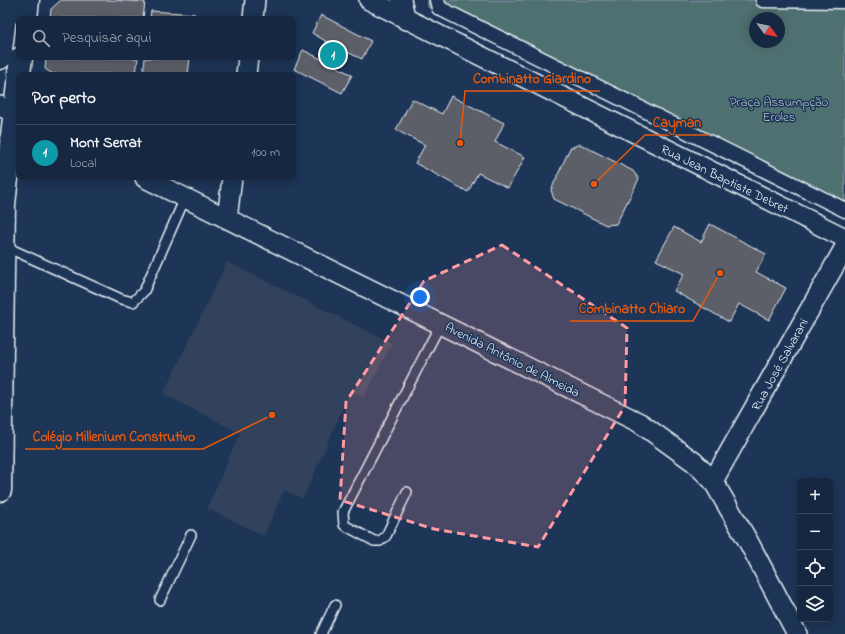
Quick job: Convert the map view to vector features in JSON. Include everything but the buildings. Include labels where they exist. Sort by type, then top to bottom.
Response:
[{"type":"main road","points":[[0,58],[7,0]]},
{"type":"main road","points":[[26,16],[28,0]]},
{"type":"main road","points":[[19,72],[21,60]]},
{"type":"main road","points":[[0,490],[4,204],[11,112],[16,92]]},
{"type":"street","points":[[253,16],[255,0]]},
{"type":"street","name":"Rua Jean Baptiste Debret","points":[[369,0],[406,20],[845,238]]},
{"type":"street","points":[[402,0],[406,20]]},
{"type":"street","points":[[437,0],[439,8],[845,210]]},
{"type":"street","points":[[763,0],[845,1]]},
{"type":"street","points":[[246,72],[248,60]]},
{"type":"street","name":"Avenida Antônio de Almeida","points":[[149,180],[640,422],[694,462],[713,481],[748,541],[798,634]]},
{"type":"street","points":[[227,219],[232,180]]},
{"type":"street","name":"Rua José Salvarani","points":[[713,481],[845,247]]},
{"type":"lane","points":[[4,246],[121,299],[133,302],[144,291],[185,198]]},
{"type":"lane","points":[[407,492],[386,536],[380,541],[374,541],[344,525],[343,512],[441,323]]},
{"type":"lane","points":[[160,600],[191,535]]},
{"type":"lane","points":[[320,634],[335,605]]},
{"type":"highlighted area","points":[[502,245],[627,328],[625,406],[538,547],[434,529],[340,500],[346,402],[424,281]]},
{"type":"shaded area","points":[[227,262],[392,343],[364,397],[350,392],[303,499],[284,490],[264,536],[207,508],[240,433],[163,394]]},
{"type":"green space","name":"Praça Assumpção Eroles","points":[[428,0],[845,0],[845,215],[428,7]]},
{"type":"place","name":"Mont Serrat","points":[[333,55]]},
{"type":"place","name":"Combinatto Giardino","points":[[460,143]]},
{"type":"place","name":"Cayman","points":[[594,184]]},
{"type":"place","name":"Combinatto Chiaro","points":[[720,273]]},
{"type":"place","name":"Colégio Millenium Construtivo","points":[[272,415]]}]
